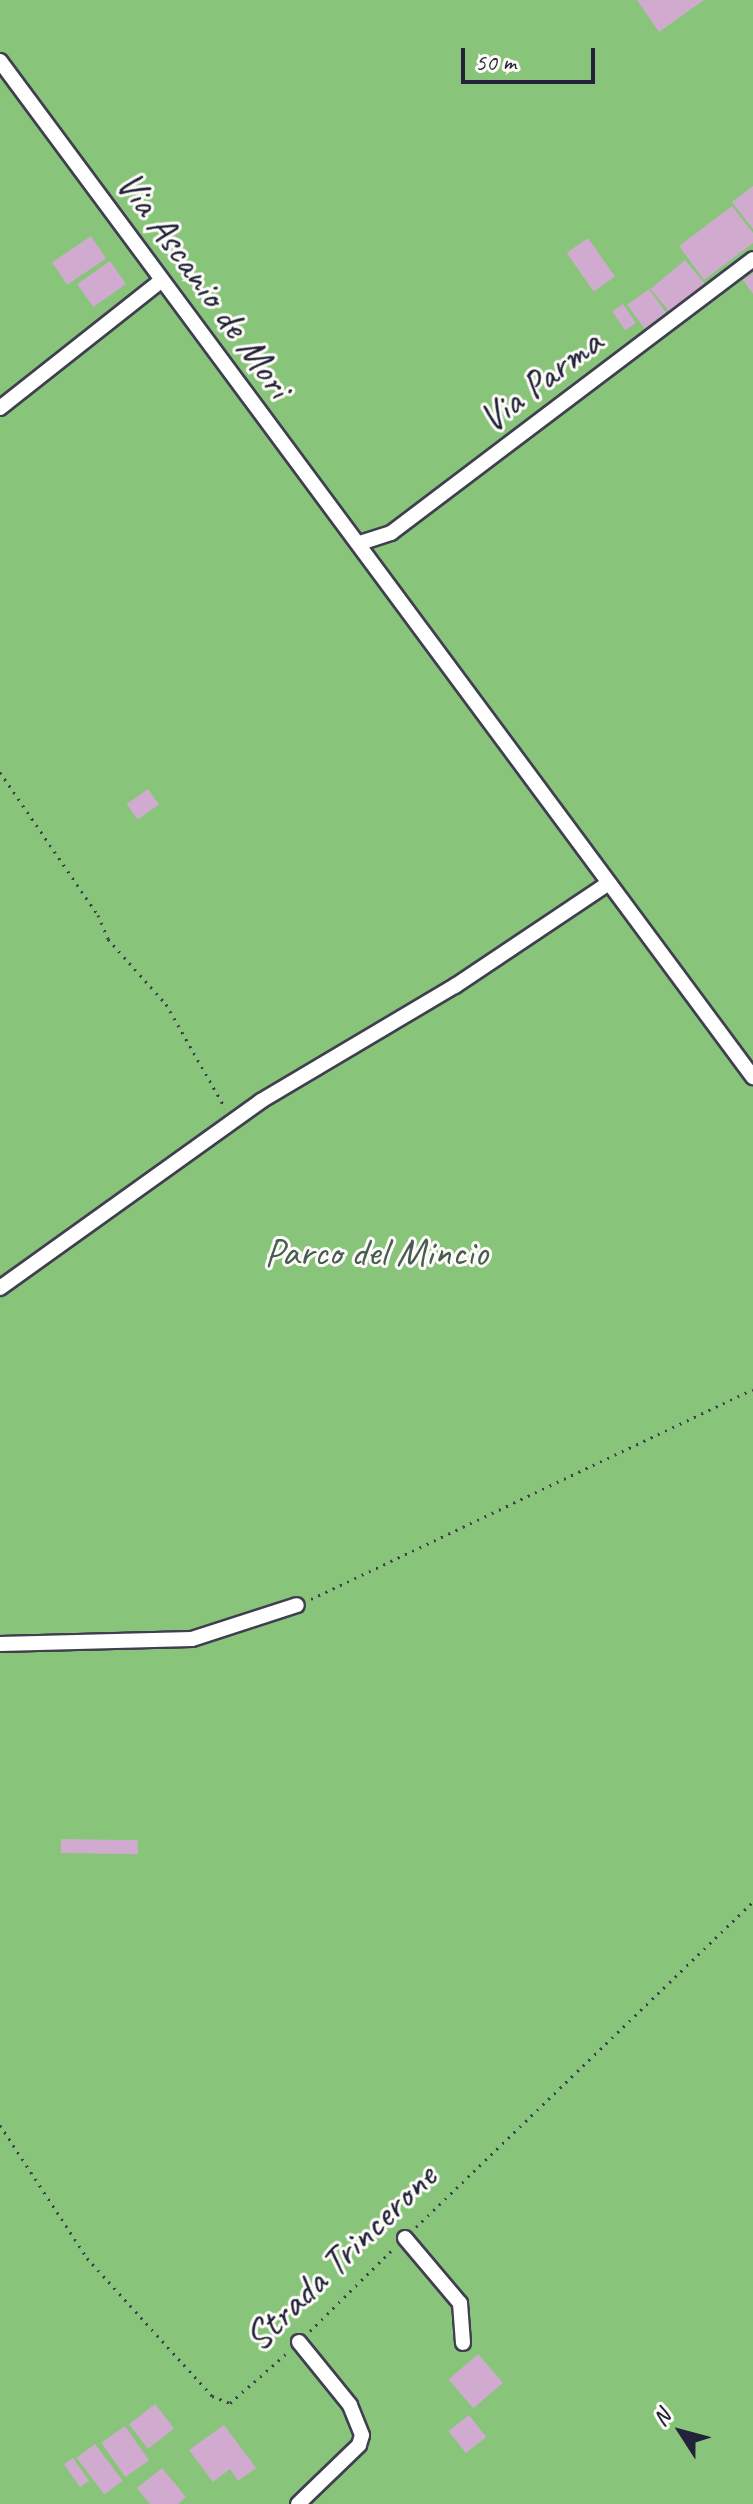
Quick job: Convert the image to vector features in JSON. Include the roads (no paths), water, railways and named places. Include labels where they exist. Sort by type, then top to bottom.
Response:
[{"type":"street","name":"Via Ascanio de Mori","points":[[0,61],[753,1077]]},
{"type":"street","name":"Via Parma","points":[[360,543],[391,533],[753,259]]},
{"type":"street","points":[[0,408],[162,280]]},
{"type":"street","points":[[0,1288],[233,1122],[350,1045],[455,986],[609,883]]},
{"type":"street","points":[[0,1644],[192,1639],[297,1605]]},
{"type":"street","points":[[405,2238],[460,2303],[463,2343]]},
{"type":"street","points":[[298,2504],[353,2452],[362,2435],[350,2405],[299,2342]]},
{"type":"park label","name":"Parco del Mincio","points":[[376,1252]]}]
